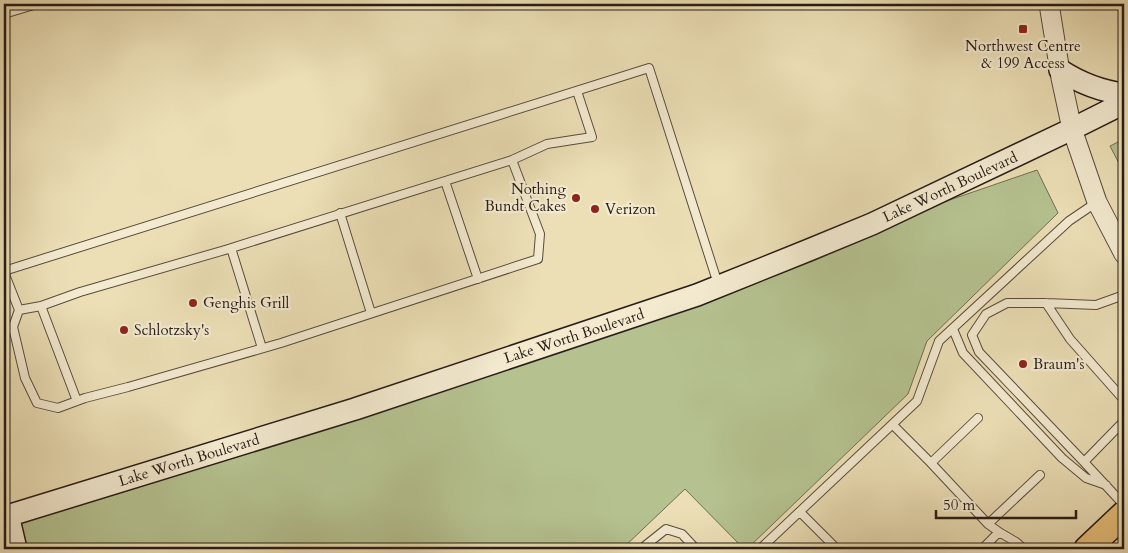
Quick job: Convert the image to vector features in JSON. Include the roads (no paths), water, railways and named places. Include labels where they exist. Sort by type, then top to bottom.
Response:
[{"type":"highway","points":[[1087,549],[1124,514]]},
{"type":"main road","points":[[1060,70],[1086,85],[1100,90],[1124,94]]},
{"type":"main road","name":"Lake Worth Boulevard","points":[[5,510],[355,409],[678,301],[872,224],[1124,103]]},
{"type":"main road","points":[[5,510],[16,549]]},
{"type":"street","points":[[1049,4],[1072,129],[1097,202],[1124,254]]},
{"type":"lane","points":[[4,14],[37,4]]},
{"type":"lane","points":[[512,160],[540,234],[538,259],[262,348],[58,408],[37,403],[25,378],[13,327],[19,310],[4,271],[649,68],[719,286]]},
{"type":"lane","points":[[19,310],[41,306],[80,292],[231,248],[512,160],[547,144],[592,136],[577,91]]},
{"type":"lane","points":[[445,181],[478,279]]},
{"type":"lane","points":[[760,549],[917,401],[939,341],[1069,221],[1097,202]]},
{"type":"lane","points":[[340,213],[371,313]]},
{"type":"lane","points":[[231,248],[262,348]]},
{"type":"lane","points":[[1124,295],[1096,305],[1007,303],[986,314],[972,335],[979,352],[1124,505]]},
{"type":"lane","points":[[1046,303],[1070,339],[1124,400]]},
{"type":"lane","points":[[41,306],[78,401]]},
{"type":"lane","points":[[953,328],[963,354],[1062,458],[1086,478],[1106,485]]},
{"type":"lane","points":[[931,463],[978,418]]},
{"type":"lane","points":[[1084,462],[1124,421]]},
{"type":"lane","points":[[893,425],[988,524],[1024,549]]},
{"type":"lane","points":[[988,524],[1040,475]]},
{"type":"lane","points":[[800,512],[837,549]]},
{"type":"lane","points":[[642,549],[666,529],[682,534],[696,549]]},
{"type":"lane","points":[[982,549],[999,532]]},
{"type":"place","name":"Northwest Centre & 199 Access","points":[[1023,29]]},
{"type":"place","name":"Nothing Bundt Cakes","points":[[576,198]]},
{"type":"place","name":"Verizon","points":[[595,209]]},
{"type":"place","name":"Genghis Grill","points":[[193,303]]},
{"type":"place","name":"Schlotzsky's","points":[[124,330]]},
{"type":"place","name":"Braum's","points":[[1023,364]]}]
